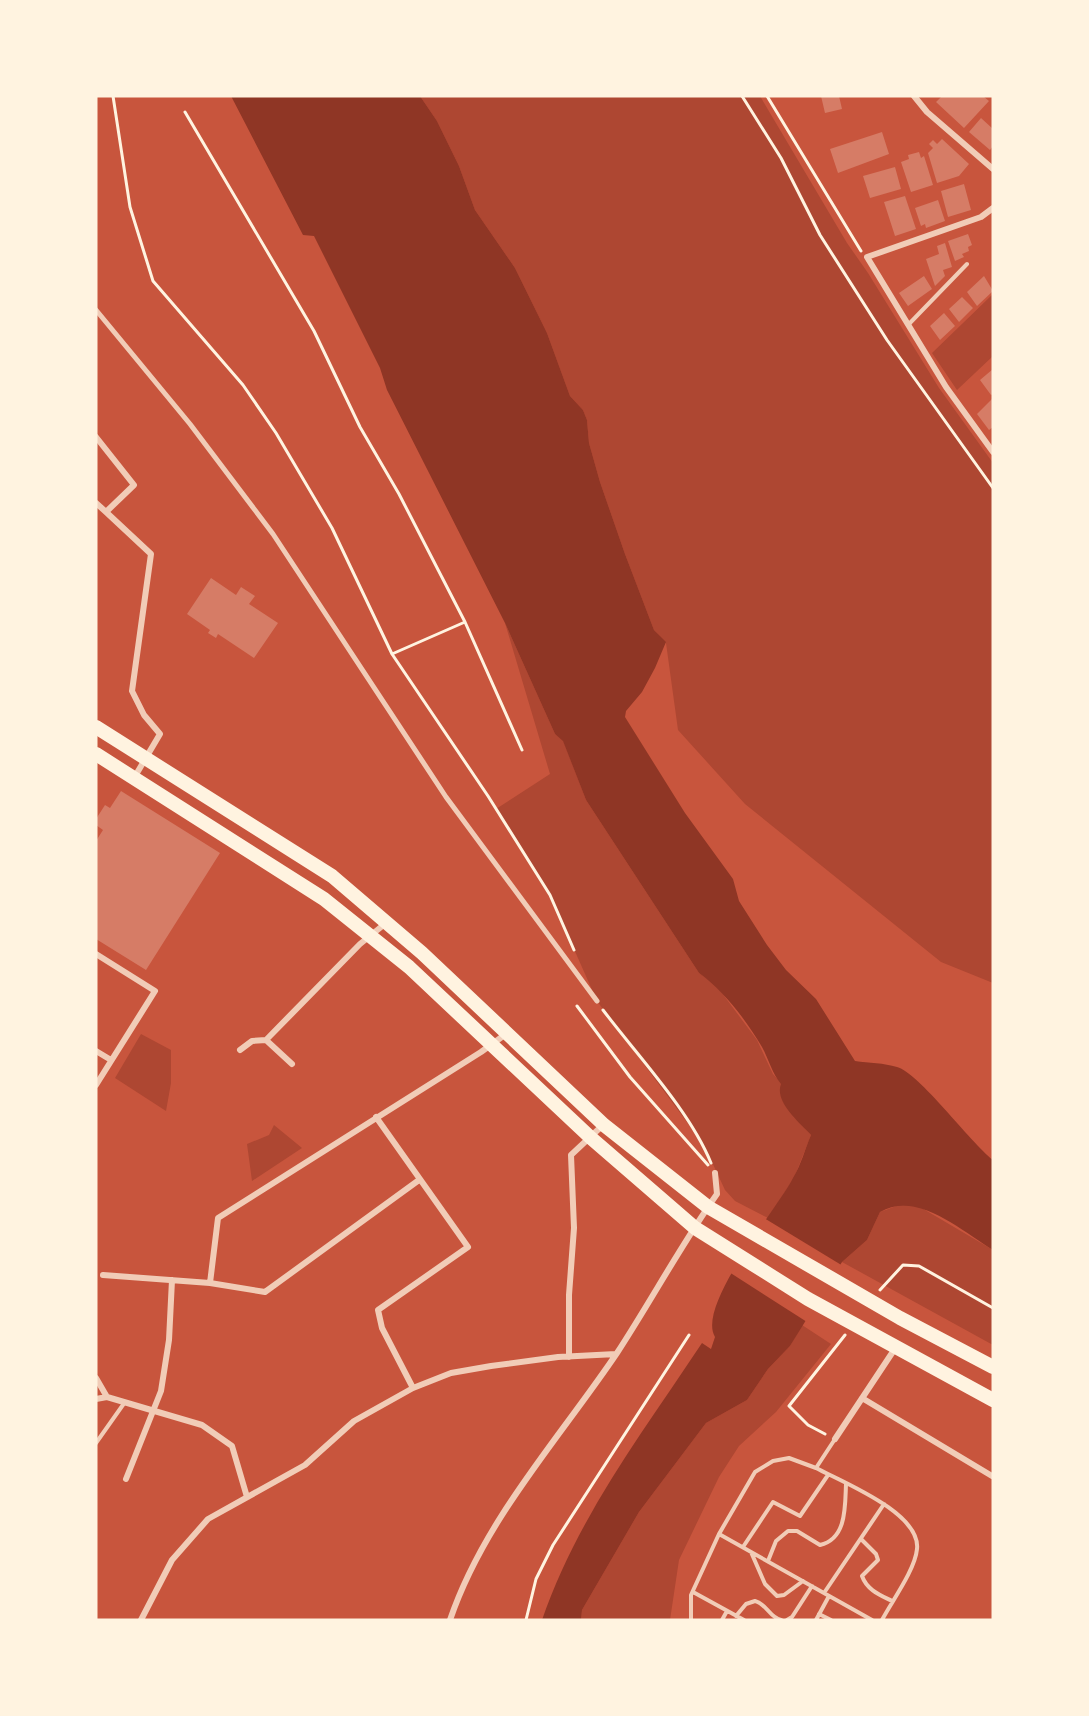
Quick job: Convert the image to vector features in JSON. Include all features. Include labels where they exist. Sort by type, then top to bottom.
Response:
[{"type":"highway","points":[[96,727],[332,876],[387,923],[604,1125],[708,1207],[900,1318],[993,1367]]},
{"type":"highway","points":[[96,754],[324,899],[370,935],[409,967],[591,1138],[695,1228],[891,1345],[993,1400]]},
{"type":"street","points":[[914,96],[927,112],[993,168]]},
{"type":"street","points":[[993,208],[981,217],[867,257],[946,387],[993,452]]},
{"type":"street","points":[[96,310],[190,424],[273,534],[446,797],[597,1001]]},
{"type":"street","points":[[96,437],[134,485],[106,512]]},
{"type":"street","points":[[96,503],[151,554],[132,691],[144,715],[160,734],[134,779]]},
{"type":"street","points":[[240,1050],[252,1041],[266,1040],[370,935],[387,923]]},
{"type":"street","points":[[96,954],[155,992],[96,1085]]},
{"type":"street","points":[[210,1283],[218,1218],[506,1034]]},
{"type":"street","points":[[266,1040],[292,1064]]},
{"type":"street","points":[[96,1051],[111,1060]]},
{"type":"street","points":[[376,1117],[468,1247],[378,1310],[382,1329],[413,1388]]},
{"type":"street","points":[[569,1357],[569,1295],[574,1228],[571,1155],[604,1125]]},
{"type":"street","points":[[450,1620],[457,1598],[500,1519],[616,1354],[717,1194],[715,1173]]},
{"type":"street","points":[[103,1275],[210,1283],[265,1292],[419,1180]]},
{"type":"street","points":[[126,1479],[161,1391],[169,1340],[171,1280]]},
{"type":"street","points":[[835,1439],[862,1398],[891,1345]]},
{"type":"street","points":[[141,1620],[172,1560],[208,1519],[305,1465],[354,1421],[413,1388],[451,1373],[569,1357],[616,1354]]},
{"type":"street","points":[[96,1378],[107,1397]]},
{"type":"street","points":[[96,1399],[107,1397],[202,1425],[232,1446],[247,1497]]},
{"type":"street","points":[[862,1398],[992,1476]]},
{"type":"lane","points":[[908,325],[967,264]]},
{"type":"lane","points":[[96,1443],[125,1402]]},
{"type":"lane","points":[[816,1468],[835,1439]]},
{"type":"lane","points":[[691,1620],[693,1592],[719,1534],[755,1472],[772,1461],[789,1458],[816,1468],[884,1504],[906,1522],[917,1548],[911,1567],[882,1620]]},
{"type":"lane","points":[[743,1548],[773,1502],[800,1516],[828,1474]]},
{"type":"lane","points":[[768,1561],[776,1541],[788,1530],[797,1531],[820,1545],[832,1540],[842,1526],[846,1484]]},
{"type":"lane","points":[[816,1620],[826,1594],[884,1504]]},
{"type":"lane","points":[[719,1534],[872,1620]]},
{"type":"lane","points":[[861,1539],[878,1560],[862,1576],[864,1582],[870,1589],[892,1601]]},
{"type":"lane","points":[[751,1551],[765,1584],[777,1596],[784,1595],[803,1581]]},
{"type":"lane","points":[[787,1620],[792,1617],[812,1586]]},
{"type":"lane","points":[[693,1592],[739,1618],[746,1604],[755,1601],[781,1620]]},
{"type":"lane","points":[[722,1620],[727,1611]]},
{"type":"lane","points":[[819,1614],[831,1620]]},
{"type":"path","points":[[112,96],[130,207],[153,281],[243,386],[276,433],[332,528],[392,654],[488,796],[550,895],[578,959]]},
{"type":"path","points":[[742,96],[781,158],[820,235],[887,340],[993,489]]},
{"type":"path","points":[[767,96],[854,243],[867,257]]},
{"type":"path","points":[[185,112],[314,331],[360,428],[399,494],[465,622],[522,750]]},
{"type":"path","points":[[392,654],[465,622]]},
{"type":"path","points":[[597,1001],[704,1145],[715,1173]]},
{"type":"path","points":[[577,1006],[636,1085],[715,1173]]},
{"type":"path","points":[[526,1620],[536,1579],[553,1545],[688,1335]]},
{"type":"shaded area","points":[[231,96],[420,96],[437,121],[459,166],[475,210],[515,268],[547,333],[570,396],[583,410],[600,482],[625,554],[654,630],[666,642],[642,692],[626,711],[625,717],[685,813],[733,879],[739,901],[767,945],[786,970],[816,999],[855,1061],[897,1067],[906,1072],[931,1094],[993,1160],[993,1250],[953,1224],[924,1209],[909,1206],[894,1207],[880,1212],[867,1240],[842,1262],[790,1346],[768,1369],[747,1400],[706,1423],[639,1512],[582,1610],[581,1620],[542,1620],[573,1546],[613,1477],[702,1343],[711,1349],[715,1337],[712,1323],[717,1303],[727,1281],[793,1178],[811,1135],[785,1105],[781,1098],[781,1084],[749,1027],[726,997],[699,973],[586,800],[563,741],[555,734],[505,623],[387,390],[380,368],[314,236],[303,235]]},
{"type":"shaded area","points":[[420,96],[760,96],[847,243],[939,388],[993,463],[993,983],[941,962],[745,804],[678,730],[666,643],[654,630],[625,554],[600,482],[583,410],[570,396],[547,333],[515,268],[475,210],[459,166],[437,121]]},
{"type":"shaded area","points":[[993,294],[993,356],[957,390],[932,353]]},
{"type":"shaded area","points":[[505,623],[555,734],[563,740],[586,800],[699,973],[716,985],[757,1040],[773,1074],[782,1084],[783,1102],[811,1135],[794,1178],[768,1218],[735,1201],[725,1190],[704,1145],[597,1001],[550,895],[496,809],[550,774]]},
{"type":"shaded area","points":[[141,1034],[171,1050],[171,1083],[166,1111],[115,1078]]},
{"type":"shaded area","points":[[274,1125],[302,1148],[252,1181],[247,1144],[269,1135]]},
{"type":"shaded area","points":[[899,1205],[920,1207],[993,1250],[993,1345],[842,1262],[867,1240],[880,1212]]},
{"type":"shaded area","points":[[802,1325],[831,1344],[776,1412],[739,1446],[719,1477],[679,1560],[670,1620],[581,1620],[582,1610],[639,1512],[706,1423],[747,1400],[768,1369],[790,1346]]},
{"type":"pier","points":[[764,1218],[843,1266],[807,1322],[729,1272]]},
{"type":"building","points":[[821,96],[839,96],[842,109],[825,113]]},
{"type":"building","points":[[942,96],[983,96],[989,101],[964,128],[936,102]]},
{"type":"building","points":[[981,118],[993,129],[993,146],[990,150],[969,132]]},
{"type":"building","points":[[882,132],[889,154],[838,173],[830,149]]},
{"type":"building","points":[[942,139],[969,164],[959,176],[937,183],[928,153],[933,148],[929,144],[933,140],[937,144]]},
{"type":"building","points":[[919,152],[921,158],[924,156],[933,185],[911,192],[901,162],[909,159],[908,155]]},
{"type":"building","points":[[895,167],[901,189],[870,198],[863,176]]},
{"type":"building","points":[[964,184],[971,210],[948,217],[941,191]]},
{"type":"building","points":[[905,196],[916,229],[895,236],[884,202]]},
{"type":"building","points":[[938,200],[945,221],[926,228],[925,224],[921,226],[915,208]]},
{"type":"building","points":[[968,234],[972,245],[968,247],[969,251],[962,254],[964,257],[955,261],[948,241]]},
{"type":"building","points":[[945,243],[952,267],[943,270],[945,276],[935,286],[926,259],[939,254],[937,246]]},
{"type":"building","points":[[924,276],[932,289],[908,306],[899,293]]},
{"type":"building","points":[[984,276],[993,291],[977,306],[967,292]]},
{"type":"building","points":[[962,297],[973,308],[959,322],[949,309]]},
{"type":"building","points":[[944,313],[955,326],[940,340],[930,326]]},
{"type":"building","points":[[993,369],[993,394],[991,395],[980,380]]},
{"type":"building","points":[[993,398],[993,427],[989,430],[977,414]]},
{"type":"building","points":[[211,578],[236,595],[241,587],[255,596],[249,604],[278,623],[254,658],[218,634],[216,638],[208,633],[210,630],[187,614]]},
{"type":"building","points":[[121,791],[220,853],[146,970],[96,939],[96,841],[103,830],[96,825],[96,819],[105,805],[110,808]]}]
